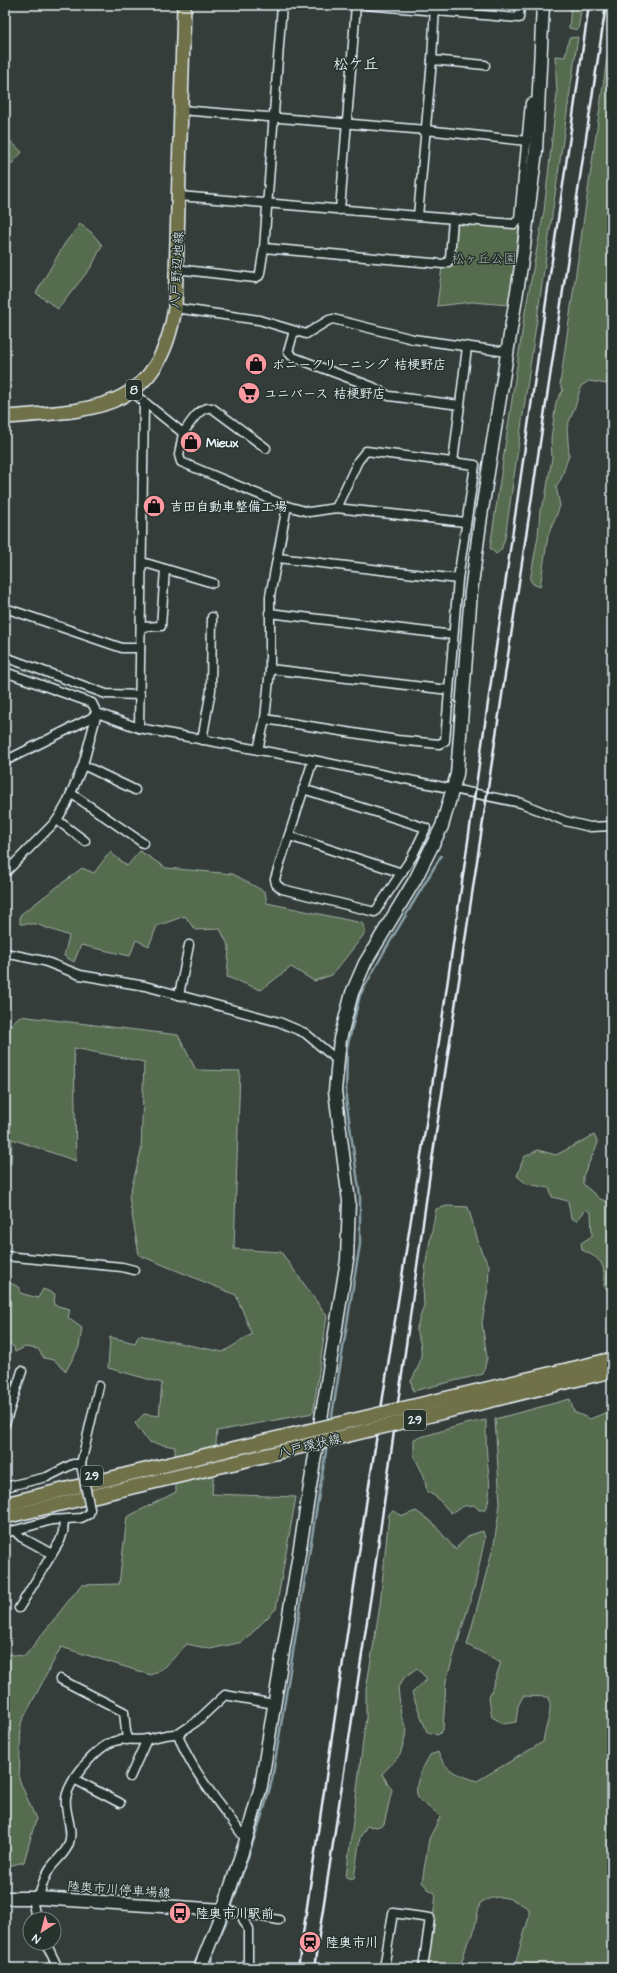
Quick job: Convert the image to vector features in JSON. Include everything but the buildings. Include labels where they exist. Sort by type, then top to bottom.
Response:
[{"type":"main road","name":"八戸野辺地線","points":[[5,417],[73,412],[97,408],[117,400],[132,392],[145,379],[164,350],[171,331],[175,308],[184,5]]},
{"type":"main road","name":"八戸環状線","points":[[5,1517],[234,1463],[594,1369],[612,1359]]},
{"type":"main road","name":"八戸環状線","points":[[5,1504],[236,1448],[594,1369],[612,1371]]},
{"type":"main road","name":"29","points":[[5,1495],[69,1480],[179,1462]]},
{"type":"main road","name":"29","points":[[10,1527],[73,1506],[164,1479]]},
{"type":"street","points":[[176,269],[255,278],[259,276],[264,248],[282,5]]},
{"type":"street","points":[[340,210],[356,5]]},
{"type":"street","points":[[366,5],[435,8],[519,18],[520,5]]},
{"type":"street","points":[[200,1968],[223,1910],[246,1840],[261,1786],[348,1260],[349,1201],[335,1091],[337,1060],[345,1016],[352,993],[365,963],[432,850],[442,826],[454,789],[457,774],[471,592],[481,516],[534,167],[539,101],[543,5]]},
{"type":"street","points":[[418,216],[432,60],[435,8]]},
{"type":"street","points":[[432,60],[485,65]]},
{"type":"street","points":[[179,196],[267,202],[340,210],[509,224],[518,222],[530,103],[539,101]]},
{"type":"street","points":[[181,110],[426,130],[527,142]]},
{"type":"street","points":[[264,248],[443,264],[448,262],[450,258],[453,219]]},
{"type":"street","points":[[175,308],[259,320],[306,334],[333,319],[413,339],[507,352]]},
{"type":"street","points":[[294,331],[288,352],[293,357],[361,382],[389,396],[460,405]]},
{"type":"street","points":[[453,462],[468,347]]},
{"type":"street","points":[[132,392],[183,433]]},
{"type":"street","points":[[139,728],[144,403]]},
{"type":"street","points":[[266,448],[212,408],[208,407],[202,410],[183,433],[179,455],[181,462],[287,506],[309,512],[336,508],[466,522]]},
{"type":"street","points":[[265,719],[356,734],[439,744],[445,741],[458,579],[475,465],[366,452],[358,461],[336,508]]},
{"type":"street","points":[[258,750],[265,719],[270,669],[270,596],[287,506]]},
{"type":"street","points":[[278,558],[458,579]]},
{"type":"street","points":[[142,562],[214,584]]},
{"type":"street","points":[[141,627],[161,626],[165,568]]},
{"type":"street","points":[[5,608],[122,648],[140,648]]},
{"type":"street","points":[[269,613],[453,635]]},
{"type":"street","points":[[202,740],[212,690],[212,617]]},
{"type":"street","points":[[5,657],[106,694],[140,695]]},
{"type":"street","points":[[270,669],[449,690]]},
{"type":"street","points":[[5,672],[92,703],[97,713],[83,765],[72,794],[57,820],[5,873]]},
{"type":"street","points":[[97,713],[139,728],[312,760],[522,804],[565,821],[590,827],[612,826]]},
{"type":"street","points":[[5,761],[91,718],[97,713]]},
{"type":"street","points":[[303,790],[426,828],[402,873],[375,912],[282,889],[276,884],[275,879],[312,760]]},
{"type":"street","points":[[83,765],[135,790]]},
{"type":"street","points":[[72,794],[143,843]]},
{"type":"street","points":[[57,820],[86,841]]},
{"type":"street","points":[[289,836],[402,873]]},
{"type":"street","points":[[179,995],[189,945]]},
{"type":"street","points":[[5,953],[44,961],[80,974],[145,986],[279,1022],[305,1033],[337,1060]]},
{"type":"street","points":[[5,1256],[122,1267],[134,1270]]},
{"type":"street","points":[[5,1424],[22,1371]]},
{"type":"street","points":[[5,1533],[10,1527],[52,1520],[64,1520],[89,1514],[90,1509],[81,1467],[99,1386]]},
{"type":"street","points":[[5,1487],[47,1478],[73,1464],[81,1467]]},
{"type":"street","points":[[19,1608],[60,1541],[64,1520]]},
{"type":"street","points":[[10,1527],[21,1537],[52,1554]]},
{"type":"street","points":[[60,1679],[124,1712],[127,1740]]},
{"type":"street","points":[[36,1911],[36,1898],[44,1880],[50,1869],[69,1845],[71,1836],[66,1796],[74,1779],[82,1768],[108,1744],[127,1740],[147,1739],[169,1733],[178,1734],[196,1722],[225,1695],[274,1704]]},
{"type":"street","points":[[178,1734],[183,1749],[193,1765],[246,1840]]},
{"type":"street","points":[[130,1777],[147,1739]]},
{"type":"street","points":[[74,1779],[120,1803]]},
{"type":"street","name":"陸奥市川停車場線","points":[[5,1898],[36,1898],[223,1910],[279,1920]]},
{"type":"street","points":[[240,1913],[248,1929],[248,1968]]},
{"type":"street","points":[[384,1968],[393,1913],[430,1918],[423,1968]]},
{"type":"street","points":[[50,1951],[58,1968]]},
{"type":"green space","points":[[571,5],[582,5],[578,30],[569,28]]},
{"type":"green space","points":[[612,23],[612,370],[606,384],[589,381],[581,386],[567,427],[569,455],[561,479],[556,486],[560,506],[548,536],[540,587],[533,584],[530,580],[538,536],[540,510],[545,499],[552,458],[551,439],[556,402],[563,390],[560,384]]},
{"type":"green space","points":[[578,37],[505,538],[501,550],[496,554],[490,548],[525,312],[544,211],[557,94],[555,56],[565,57],[569,38]]},
{"type":"green space","points":[[5,136],[22,152],[5,172]]},
{"type":"green space","points":[[80,224],[91,232],[102,245],[92,266],[58,309],[36,293],[65,243]]},
{"type":"green space","name":"松ヶ丘公園","points":[[456,224],[510,228],[519,227],[509,305],[472,302],[437,306],[442,267],[451,267],[453,264]]},
{"type":"green space","points":[[140,851],[166,868],[233,874],[265,892],[267,903],[362,923],[366,932],[332,975],[314,981],[291,967],[261,990],[227,977],[229,947],[220,929],[195,930],[185,916],[157,926],[149,946],[136,940],[130,956],[81,945],[74,962],[64,956],[69,936],[36,924],[20,924],[20,915],[82,868],[94,873],[110,852],[127,866]]},
{"type":"green space","points":[[20,1016],[178,1035],[196,1070],[240,1071],[234,1249],[281,1252],[327,1316],[313,1413],[217,1431],[212,1494],[296,1497],[276,1609],[243,1642],[210,1649],[187,1644],[165,1667],[151,1675],[61,1647],[21,1723],[19,1779],[36,1819],[24,1862],[5,1867],[5,1654],[25,1656],[81,1585],[119,1584],[127,1517],[176,1492],[175,1447],[148,1442],[135,1423],[144,1414],[159,1416],[162,1383],[108,1368],[110,1337],[135,1343],[139,1335],[223,1352],[252,1334],[236,1295],[139,1255],[129,1197],[141,1151],[144,1062],[74,1048],[76,1161],[12,1139],[11,1164],[5,1163],[5,1030]]},
{"type":"green space","points":[[594,1135],[598,1143],[583,1176],[583,1184],[600,1199],[612,1203],[612,1292],[610,1293],[604,1286],[604,1272],[601,1264],[594,1257],[582,1250],[581,1243],[592,1236],[591,1213],[586,1209],[577,1221],[571,1218],[568,1201],[552,1197],[549,1188],[527,1184],[517,1176],[524,1157],[538,1150],[556,1155]]},
{"type":"green space","points":[[447,1206],[468,1207],[481,1251],[489,1265],[488,1290],[482,1322],[487,1358],[483,1374],[413,1391],[411,1381],[418,1367],[421,1356],[420,1344],[416,1330],[424,1305],[423,1287],[427,1256],[436,1209]]},
{"type":"green space","points":[[5,1277],[9,1279],[9,1282],[20,1288],[20,1293],[38,1298],[43,1289],[55,1294],[54,1305],[70,1309],[68,1318],[82,1328],[79,1347],[66,1371],[54,1360],[44,1358],[38,1349],[25,1347],[15,1352],[14,1347],[5,1340]]},
{"type":"green space","points":[[570,1399],[574,1412],[590,1419],[612,1410],[612,1968],[514,1968],[529,1917],[529,1909],[511,1899],[499,1897],[480,1903],[473,1935],[468,1941],[460,1968],[427,1968],[436,1894],[428,1889],[422,1882],[429,1839],[440,1817],[419,1799],[416,1789],[419,1777],[430,1755],[438,1752],[441,1759],[453,1772],[477,1781],[543,1742],[550,1709],[549,1697],[523,1696],[518,1706],[516,1722],[504,1724],[492,1717],[489,1698],[501,1662],[467,1645],[494,1544],[500,1504],[495,1419]]},
{"type":"green space","points":[[486,1420],[490,1484],[486,1510],[479,1510],[474,1505],[464,1506],[451,1513],[437,1498],[427,1492],[424,1476],[414,1456],[414,1439],[465,1424]]},
{"type":"green space","points":[[393,1511],[403,1516],[416,1511],[432,1522],[455,1549],[470,1535],[483,1531],[485,1538],[475,1585],[446,1681],[443,1730],[438,1735],[427,1732],[412,1693],[427,1679],[417,1668],[405,1677],[398,1687],[401,1716],[407,1730],[400,1755],[382,1774],[392,1790],[384,1824],[377,1827],[367,1826],[360,1837],[354,1879],[346,1877],[366,1717],[366,1690],[380,1605],[389,1514]]},
{"type":"waterway","points":[[331,1422],[360,1244],[360,1196],[346,1099],[347,1048],[360,995],[441,856]]},
{"type":"waterway","points":[[212,1968],[213,1950],[226,1923],[265,1806],[272,1780],[327,1445]]},
{"type":"railway","points":[[298,1968],[367,1498],[438,1048],[589,5]]},
{"type":"railway","points":[[314,1968],[373,1582],[430,1173],[606,5]]},
{"type":"place","name":"ポニークリーニング 桔梗野店","points":[[256,364]]},
{"type":"place","name":"ユニバース 桔梗野店","points":[[249,393]]},
{"type":"place","name":"Mieux","points":[[191,442]]},
{"type":"place","name":"吉田自動車整備工場","points":[[154,506]]},
{"type":"place","name":"陸奥市川駅前","points":[[180,1913]]},
{"type":"place","name":"陸奥市川","points":[[310,1942]]},
{"type":"district","name":"松ケ丘","points":[[356,64]]}]
